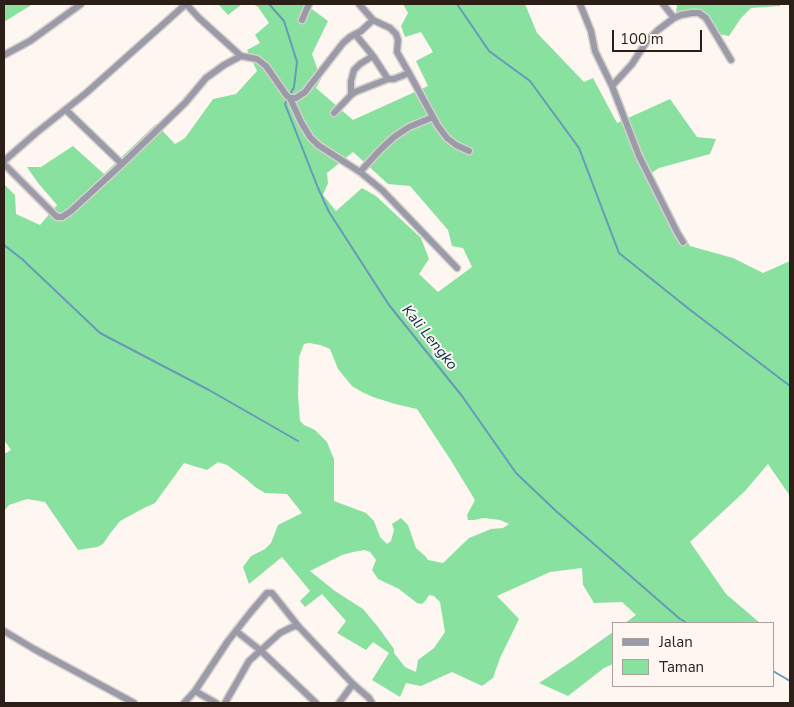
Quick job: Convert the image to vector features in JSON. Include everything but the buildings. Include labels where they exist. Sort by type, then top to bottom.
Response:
[{"type":"street","points":[[4,56],[37,36],[81,4]]},
{"type":"street","points":[[241,56],[206,78],[185,103],[122,164],[71,211],[59,218],[4,163],[86,94],[186,4],[198,18],[241,56],[254,58],[266,66],[289,97],[310,137],[318,145],[360,172],[382,190],[457,268]]},
{"type":"street","points":[[302,20],[309,4]]},
{"type":"street","points":[[359,4],[373,20],[390,28],[396,34],[398,52],[438,126],[447,138],[469,151]]},
{"type":"street","points":[[580,4],[591,31],[595,51],[612,86],[639,156],[683,242]]},
{"type":"street","points":[[663,4],[674,18]]},
{"type":"street","points":[[612,86],[632,64],[647,41],[658,30],[681,14],[699,13],[706,18],[731,60]]},
{"type":"street","points":[[289,97],[296,98],[305,92],[336,50],[373,20]]},
{"type":"street","points":[[355,34],[388,78]]},
{"type":"street","points":[[351,95],[351,81],[354,70],[372,56]]},
{"type":"street","points":[[334,113],[351,95],[388,78],[394,79],[409,73]]},
{"type":"street","points":[[66,110],[122,164]]},
{"type":"street","points":[[360,172],[394,137],[409,127],[433,116]]},
{"type":"street","points":[[184,703],[236,630],[269,592],[272,593],[299,627],[353,684],[370,698],[372,703]]},
{"type":"street","points":[[225,703],[248,661],[286,630],[295,626],[299,627]]},
{"type":"street","points":[[236,630],[316,703]]},
{"type":"street","points":[[4,631],[134,703]]},
{"type":"street","points":[[339,703],[353,684]]},
{"type":"street","points":[[195,690],[216,703]]},
{"type":"green space","points":[[4,4],[33,4],[4,22]]},
{"type":"green space","points":[[218,4],[242,4],[228,15]]},
{"type":"green space","points":[[253,4],[305,4],[328,21],[312,54],[321,79],[316,88],[353,120],[428,86],[416,61],[433,52],[421,32],[405,37],[401,26],[408,13],[403,4],[525,4],[537,33],[584,82],[593,78],[617,123],[670,99],[697,137],[716,139],[710,154],[659,168],[648,175],[690,246],[733,258],[763,273],[790,261],[790,496],[768,464],[745,491],[690,542],[726,594],[759,622],[626,622],[636,615],[622,602],[594,603],[583,585],[582,568],[550,572],[497,596],[519,619],[500,658],[493,678],[482,686],[452,672],[421,686],[406,683],[400,697],[372,680],[389,653],[373,642],[366,650],[337,633],[346,621],[322,594],[305,607],[300,601],[310,591],[282,557],[249,584],[243,567],[251,556],[265,549],[271,543],[278,525],[302,513],[287,494],[265,493],[227,465],[218,462],[207,470],[184,463],[155,503],[120,521],[103,544],[97,547],[78,550],[45,502],[27,499],[9,505],[4,511],[4,454],[11,450],[4,440],[4,184],[15,195],[16,214],[40,225],[57,205],[27,167],[41,167],[73,146],[104,174],[156,124],[175,144],[185,138],[213,99],[236,94],[257,71],[247,50],[260,43],[255,35],[269,23],[258,7]],"holes":[[[353,152],[388,184],[410,186],[448,230],[452,246],[463,248],[472,267],[438,292],[419,274],[429,259],[421,238],[376,196],[362,188],[336,211],[323,195],[328,183],[327,173]],[[309,343],[330,349],[338,369],[352,386],[373,397],[417,409],[475,500],[467,515],[468,520],[484,518],[500,520],[509,524],[503,528],[491,529],[469,538],[443,563],[428,560],[416,548],[408,525],[401,518],[392,524],[394,530],[391,541],[387,544],[380,537],[374,521],[366,513],[334,501],[334,459],[327,442],[315,430],[300,421],[298,395],[299,357],[304,344]],[[364,550],[370,552],[376,560],[372,570],[378,579],[399,589],[417,603],[422,604],[429,595],[434,596],[440,602],[445,632],[434,648],[418,660],[416,672],[405,667],[394,653],[394,649],[363,609],[335,591],[310,571],[342,555]]]},
{"type":"green space","points":[[677,4],[780,4],[780,6],[751,8],[741,18],[729,36],[713,33],[699,17],[676,14]]},
{"type":"green space","points":[[612,633],[612,664],[604,668],[568,696],[539,683]]},
{"type":"waterway","name":"Kali Lengko","points":[[269,4],[284,21],[297,62],[294,87],[285,104],[318,188],[329,212],[389,305],[462,396],[516,473],[556,511],[685,622]]},
{"type":"waterway","points":[[457,4],[489,51],[530,81],[579,148],[619,253],[790,386]]},
{"type":"waterway","points":[[4,245],[22,259],[100,333],[209,390],[298,441]]},
{"type":"waterway","name":"Kali Lengko","points":[[774,672],[790,681]]}]
